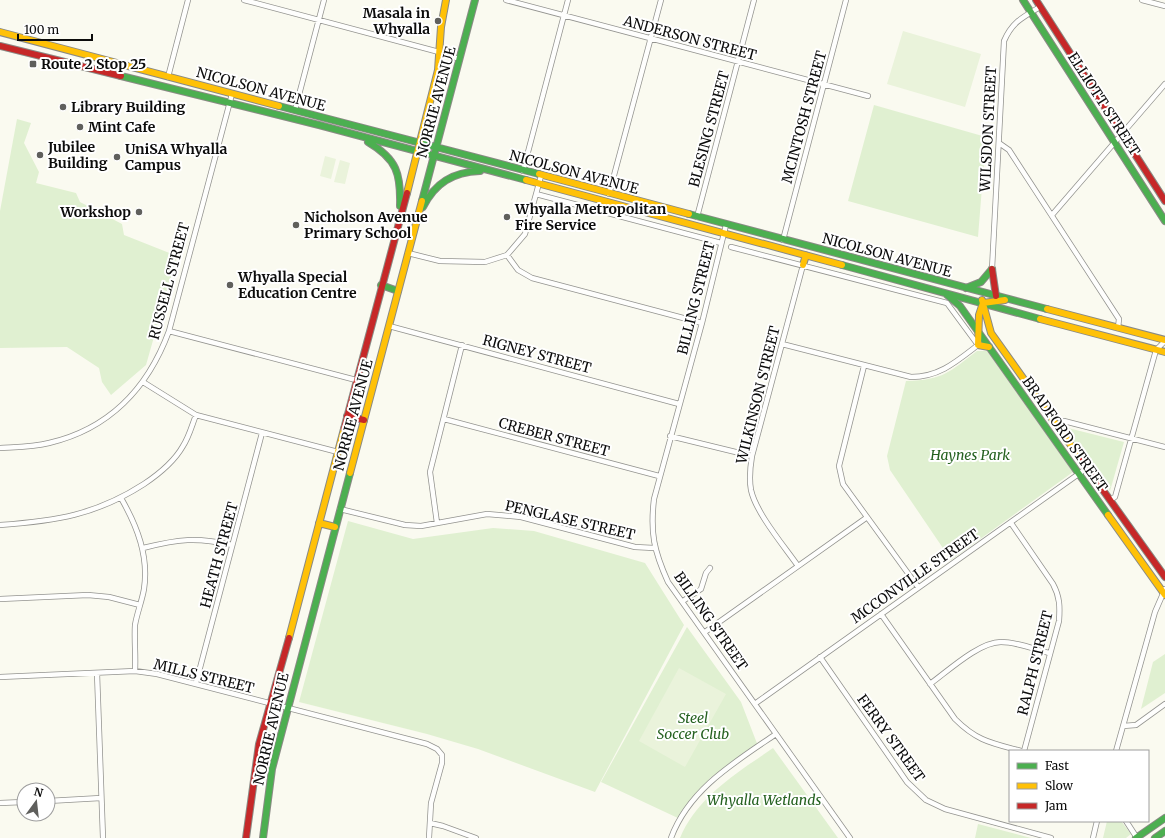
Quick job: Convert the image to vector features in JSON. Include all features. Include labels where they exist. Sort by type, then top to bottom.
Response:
[{"type":"main road","name":"NORRIE AVENUE","points":[[246,838],[259,744],[271,704],[381,285],[420,144],[438,70],[446,0]]},
{"type":"main road","name":"NORRIE AVENUE","points":[[264,838],[264,821],[272,769],[475,0]]},
{"type":"main road","name":"ELLIOTT STREET","points":[[1023,0],[1165,221]]},
{"type":"main road","name":"ELLIOTT STREET","points":[[1036,0],[1165,201]]},
{"type":"main road","name":"NICOLSON AVENUE","points":[[0,32],[954,286],[1165,340]]},
{"type":"main road","points":[[24,52],[27,40]]},
{"type":"main road","name":"NICOLSON AVENUE","points":[[0,46],[433,156],[856,268],[1165,352]]},
{"type":"main road","points":[[360,137],[389,156],[397,168],[401,182],[399,220]]},
{"type":"main road","points":[[416,222],[434,188],[448,177],[472,171],[490,171]]},
{"type":"main road","points":[[803,265],[806,255]]},
{"type":"main road","points":[[856,268],[858,260]]},
{"type":"main road","points":[[964,288],[977,286],[984,281],[992,269]]},
{"type":"main road","points":[[992,269],[996,296]]},
{"type":"main road","points":[[381,285],[398,291]]},
{"type":"main road","points":[[954,286],[977,295],[983,303]]},
{"type":"main road","name":"BRADFORD STREET","points":[[942,292],[960,306],[1078,474],[1164,592]]},
{"type":"main road","points":[[983,303],[1007,300]]},
{"type":"main road","points":[[983,303],[977,317],[980,335],[978,345],[989,347]]},
{"type":"main road","name":"BRADFORD STREET","points":[[983,303],[991,333],[1165,577]]},
{"type":"main road","points":[[986,315],[993,309],[1001,307]]},
{"type":"main road","points":[[1067,325],[1070,315]]},
{"type":"main road","points":[[347,416],[364,420]]},
{"type":"main road","points":[[319,523],[335,526]]},
{"type":"main road","points":[[1124,538],[1132,532]]},
{"type":"main road","points":[[1137,838],[1165,818]]},
{"type":"main road","points":[[1155,838],[1165,831]]},
{"type":"street","points":[[168,77],[188,0]]},
{"type":"street","points":[[244,0],[439,52],[459,59]]},
{"type":"street","points":[[295,110],[324,0]]},
{"type":"street","name":"ANDERSON STREET","points":[[506,0],[868,96]]},
{"type":"street","points":[[522,171],[568,0]]},
{"type":"street","points":[[609,194],[661,0]]},
{"type":"street","name":"BLESING STREET","points":[[697,217],[754,0]]},
{"type":"street","name":"MCINTOSH STREET","points":[[783,240],[846,0]]},
{"type":"street","points":[[1142,0],[1165,6]]},
{"type":"street","name":"WILSDON STREET","points":[[992,269],[1004,41],[1009,30],[1040,7]]},
{"type":"street","points":[[1052,215],[1165,84]]},
{"type":"street","name":"RUSSELL STREET","points":[[0,448],[31,447],[68,438],[90,428],[116,410],[143,382],[161,352],[169,331],[232,94]]},
{"type":"street","points":[[998,143],[1009,150],[1052,215],[1119,319],[1118,328]]},
{"type":"street","points":[[408,253],[440,261],[486,262],[507,255],[525,234],[541,176]]},
{"type":"street","points":[[536,194],[721,243]]},
{"type":"street","name":"BILLING STREET","points":[[726,225],[702,323],[659,476],[652,518],[654,548],[668,582],[756,703],[776,734],[850,838]]},
{"type":"street","points":[[731,246],[947,303],[978,345],[957,361],[936,374],[925,377],[900,376],[782,344]]},
{"type":"street","points":[[507,255],[518,270],[532,278],[702,323]]},
{"type":"street","name":"WILKINSON STREET","points":[[798,566],[757,506],[751,490],[750,472],[752,456],[803,265]]},
{"type":"street","name":"RIGNEY STREET","points":[[389,326],[679,404]]},
{"type":"street","points":[[169,331],[356,380]]},
{"type":"street","points":[[1110,500],[1116,497],[1156,350],[1165,340]]},
{"type":"street","points":[[437,524],[430,472],[462,345]]},
{"type":"street","points":[[864,366],[839,466],[843,484],[866,518],[918,588]]},
{"type":"street","points":[[143,382],[196,415],[338,452]]},
{"type":"street","points":[[0,525],[57,519],[87,512],[121,498],[154,477],[172,462],[183,446],[196,415]]},
{"type":"street","name":"CREBER STREET","points":[[444,419],[659,476]]},
{"type":"street","points":[[1056,424],[1064,421],[1165,447]]},
{"type":"street","name":"HEATH STREET","points":[[196,683],[262,433]]},
{"type":"street","points":[[670,436],[752,456]]},
{"type":"street","name":"MCCONVILLE STREET","points":[[756,703],[1087,468]]},
{"type":"street","points":[[121,498],[132,519],[143,548],[145,575],[136,624],[135,671]]},
{"type":"street","name":"PENGLASE STREET","points":[[340,509],[405,525],[421,526],[486,514],[521,517],[635,547],[654,548]]},
{"type":"street","points":[[705,632],[866,518]]},
{"type":"street","name":"RALPH STREET","points":[[1011,523],[1054,584],[1058,594],[1060,606],[1059,621],[1022,750]]},
{"type":"street","points":[[143,548],[180,540],[195,539],[232,545]]},
{"type":"street","points":[[682,601],[701,589],[706,573],[710,568]]},
{"type":"street","points":[[1116,750],[1155,612],[1164,592]]},
{"type":"street","points":[[0,599],[88,595],[109,597],[140,605]]},
{"type":"street","points":[[881,614],[955,719],[975,737],[1019,750]]},
{"type":"street","points":[[930,684],[978,650],[990,644],[1010,642],[1049,653]]},
{"type":"street","name":"FERRY STREET","points":[[820,658],[907,782],[926,800],[945,809],[1051,838]]},
{"type":"street","name":"MILLS STREET","points":[[0,677],[135,671],[157,674],[427,744],[437,749],[442,755],[442,763],[431,803],[430,823]]},
{"type":"street","points":[[97,673],[103,838]]},
{"type":"street","points":[[1123,726],[1136,725],[1165,704]]},
{"type":"street","points":[[671,838],[692,801],[708,784],[724,770],[776,734]]},
{"type":"street","points":[[56,801],[101,798]]},
{"type":"street","points":[[0,803],[16,802]]},
{"type":"street","points":[[1092,838],[1097,822]]},
{"type":"street","points":[[1127,822],[1137,838]]},
{"type":"street","points":[[429,838],[430,823],[476,838]]},
{"type":"green space","points":[[903,31],[981,54],[965,107],[887,84]]},
{"type":"green space","points":[[874,105],[986,137],[978,237],[848,201]]},
{"type":"green space","points":[[17,119],[31,123],[24,143],[39,172],[36,183],[76,193],[80,202],[122,224],[124,235],[177,256],[146,365],[111,395],[102,382],[99,368],[67,347],[0,348],[0,211]]},
{"type":"green space","points":[[325,156],[336,159],[331,179],[320,176]]},
{"type":"green space","points":[[340,160],[350,163],[345,184],[334,182]]},
{"type":"green space","name":"Haynes Park","points":[[977,351],[987,351],[1073,472],[951,560],[890,470],[887,456],[906,381],[938,377],[945,374]]},
{"type":"green space","points":[[1068,428],[1124,442],[1110,491],[1065,430]]},
{"type":"green space","points":[[348,521],[413,539],[493,528],[534,531],[645,563],[684,625],[595,792],[478,749],[427,734],[299,702]]},
{"type":"green space","name":"Steel Soccer Club","points":[[687,627],[741,702],[758,746],[710,778],[680,819],[601,782]]},
{"type":"green space","points":[[1165,654],[1165,693],[1141,709],[1153,662]]},
{"type":"green space","points":[[679,668],[726,694],[685,767],[639,741]]},
{"type":"green space","name":"Whyalla Wetlands","points":[[773,748],[838,838],[680,838],[687,823],[708,798],[746,766]]},
{"type":"green space","points":[[1107,822],[1122,822],[1131,834],[1126,838],[1103,838]]},
{"type":"green space","points":[[978,824],[1031,838],[975,838]]},
{"type":"traffic: fast","points":[[422,201],[475,0]]},
{"type":"traffic: fast","points":[[1023,0],[1165,221]]},
{"type":"traffic: fast","points":[[121,76],[319,125],[526,180]]},
{"type":"traffic: fast","points":[[279,106],[539,174]]},
{"type":"traffic: fast","points":[[368,142],[378,148],[391,161],[395,168],[400,185],[400,206]]},
{"type":"traffic: fast","points":[[423,207],[433,191],[446,180],[461,174],[480,171]]},
{"type":"traffic: fast","points":[[689,214],[1047,309]]},
{"type":"traffic: fast","points":[[842,265],[1040,319]]},
{"type":"traffic: fast","points":[[966,288],[981,282],[992,269]]},
{"type":"traffic: fast","points":[[381,285],[398,291]]},
{"type":"traffic: fast","points":[[946,294],[960,306],[1108,515]]},
{"type":"traffic: fast","points":[[263,838],[272,769],[350,473]]},
{"type":"traffic: fast","points":[[1136,838],[1165,818]]},
{"type":"traffic: fast","points":[[1155,838],[1165,831]]},
{"type":"traffic: slow","points":[[407,193],[438,70],[441,27],[446,0]]},
{"type":"traffic: slow","points":[[0,32],[279,106]]},
{"type":"traffic: slow","points":[[539,174],[689,214]]},
{"type":"traffic: slow","points":[[526,180],[842,265]]},
{"type":"traffic: slow","points":[[350,473],[422,201]]},
{"type":"traffic: slow","points":[[803,265],[806,255]]},
{"type":"traffic: slow","points":[[982,300],[991,333],[1080,458]]},
{"type":"traffic: slow","points":[[989,347],[978,345],[979,315],[983,303],[1005,300]]},
{"type":"traffic: slow","points":[[1047,309],[1165,340]]},
{"type":"traffic: slow","points":[[1040,319],[1165,352]]},
{"type":"traffic: slow","points":[[289,638],[344,429]]},
{"type":"traffic: slow","points":[[1108,515],[1165,595]]},
{"type":"traffic: slow","points":[[319,523],[335,527]]},
{"type":"traffic: jam","points":[[1036,0],[1165,201]]},
{"type":"traffic: jam","points":[[0,46],[121,76]]},
{"type":"traffic: jam","points":[[344,429],[407,193]]},
{"type":"traffic: jam","points":[[992,269],[996,296]]},
{"type":"traffic: jam","points":[[347,416],[364,420]]},
{"type":"traffic: jam","points":[[1080,458],[1165,577]]},
{"type":"traffic: jam","points":[[246,838],[259,744],[289,638]]},
{"type":"place","name":"Masala in Whyalla","points":[[438,21]]},
{"type":"place","name":"Route 2 Stop 25","points":[[33,64]]},
{"type":"place","name":"Library Building","points":[[63,107]]},
{"type":"place","name":"Mint Cafe","points":[[80,127]]},
{"type":"place","name":"Jubilee Building","points":[[40,155]]},
{"type":"place","name":"UniSA Whyalla Campus","points":[[117,157]]},
{"type":"place","name":"Workshop","points":[[139,212]]},
{"type":"place","name":"Whyalla Metropolitan Fire Service","points":[[507,217]]},
{"type":"place","name":"Nicholson Avenue Primary School","points":[[296,225]]},
{"type":"place","name":"Whyalla Special Education Centre","points":[[230,285]]}]
